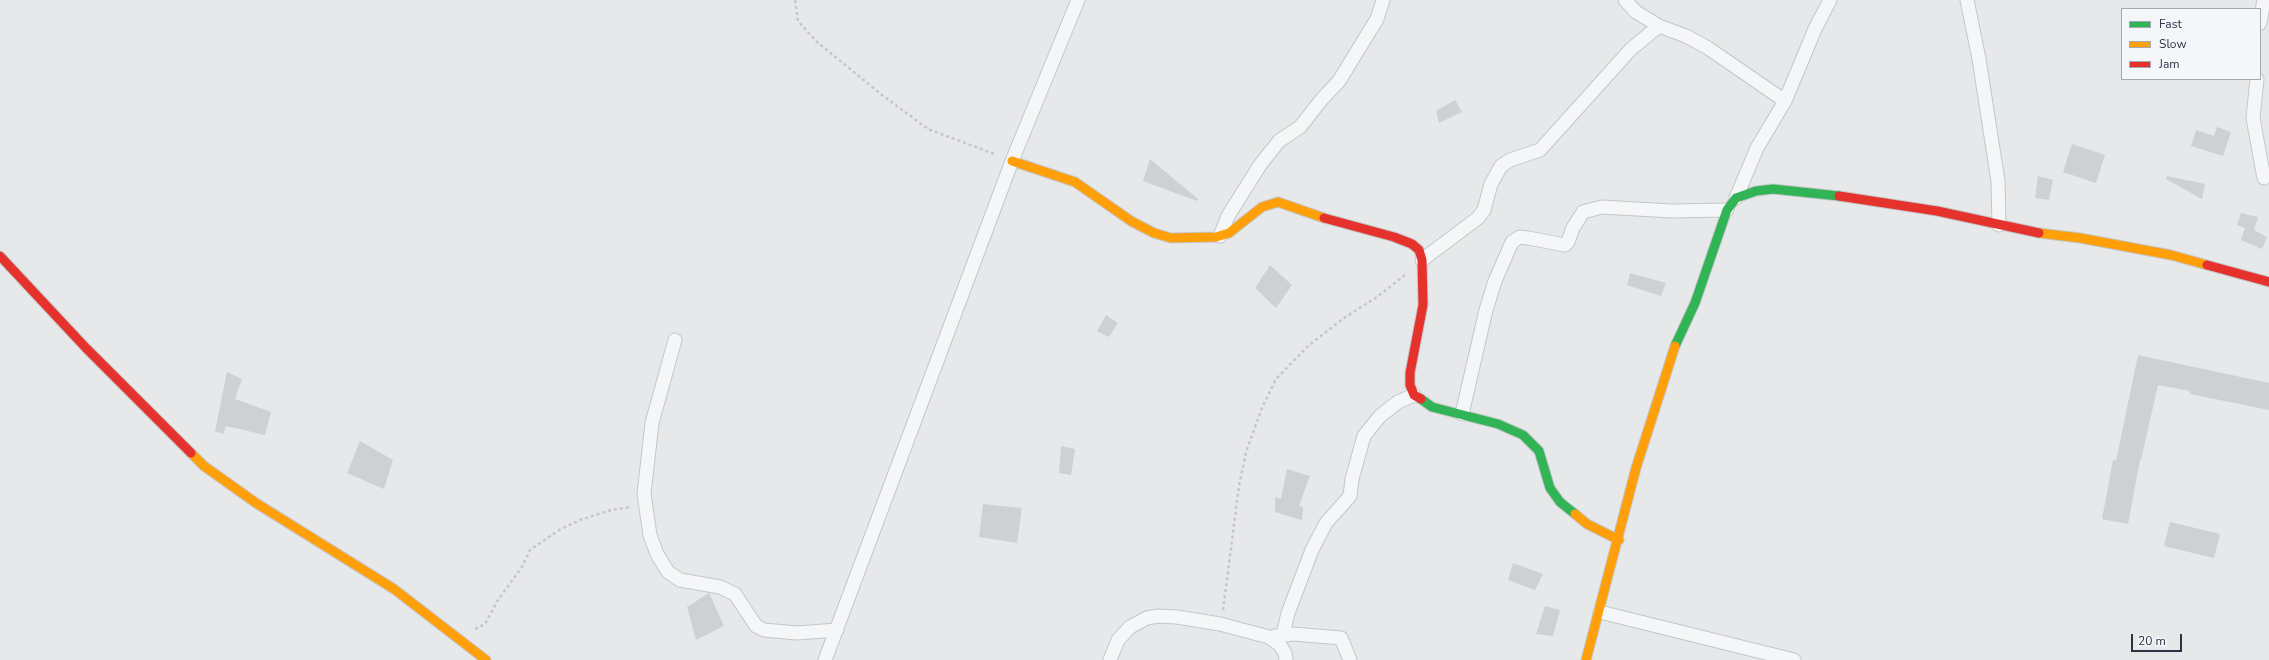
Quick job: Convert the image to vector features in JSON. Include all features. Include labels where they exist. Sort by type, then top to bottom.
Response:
[{"type":"street","points":[[825,660],[1012,161],[1078,0]]},
{"type":"street","points":[[1220,236],[1232,210],[1260,165],[1279,142],[1300,127],[1322,99],[1339,81],[1377,19],[1383,0]]},
{"type":"street","points":[[1625,0],[1636,12],[1659,26],[1708,48],[1785,101]]},
{"type":"street","points":[[1586,660],[1619,540],[1636,468],[1677,338],[1695,303],[1727,210],[1736,198],[1757,148],[1785,101],[1807,48],[1830,0]]},
{"type":"street","points":[[1967,0],[1979,59],[1997,174],[1999,225]]},
{"type":"street","points":[[2261,17],[2264,0]]},
{"type":"street","points":[[1422,260],[1478,218],[1484,210],[1491,184],[1501,166],[1510,160],[1540,150],[1631,49],[1659,26]]},
{"type":"street","points":[[2257,80],[2253,118],[2264,178]]},
{"type":"street","points":[[1012,161],[1059,175],[1075,182],[1131,221],[1154,233],[1171,238],[1220,236],[1229,233],[1262,207],[1278,202],[1316,216],[1394,237],[1412,244],[1419,250],[1422,260],[1423,305],[1410,373],[1410,385],[1414,395],[1432,407],[1498,424],[1526,437],[1539,451],[1550,488],[1560,502],[1587,524],[1619,540]]},
{"type":"street","points":[[1736,198],[1756,191],[1773,189],[1805,191],[1937,211],[1999,225],[2171,255],[2269,282]]},
{"type":"street","points":[[1462,414],[1486,310],[1495,281],[1512,242],[1520,238],[1528,238],[1565,245],[1583,212],[1602,206],[1672,211],[1727,210]]},
{"type":"street","points":[[0,256],[86,348],[204,466],[256,503],[394,589],[456,634],[486,660]]},
{"type":"street","points":[[675,340],[652,423],[644,494],[650,535],[657,554],[668,572],[680,580],[720,587],[734,594],[756,626],[764,630],[797,633],[837,630]]},
{"type":"street","points":[[1283,635],[1288,613],[1312,550],[1326,523],[1350,496],[1352,479],[1364,436],[1380,416],[1398,402],[1414,395]]},
{"type":"street","points":[[1600,612],[1794,660]]},
{"type":"street","points":[[1110,660],[1118,640],[1130,627],[1147,618],[1177,617],[1220,624],[1269,637],[1280,645],[1286,653],[1286,660]]},
{"type":"street","points":[[1269,637],[1293,634],[1341,638],[1350,660]]},
{"type":"path","points":[[795,0],[798,21],[817,42],[882,95],[928,129],[1012,161]]},
{"type":"path","points":[[1220,624],[1239,486],[1246,452],[1262,408],[1276,378],[1308,346],[1350,314],[1377,298],[1422,260]]},
{"type":"path","points":[[456,634],[478,628],[485,624],[498,600],[522,567],[530,550],[540,542],[580,520],[611,510],[646,506]]},
{"type":"building","points":[[1455,100],[1462,112],[1439,123],[1436,111]]},
{"type":"building","points":[[2217,127],[2231,132],[2223,156],[2191,146],[2196,130],[2214,136]]},
{"type":"building","points":[[2072,144],[2105,155],[2096,183],[2063,172]]},
{"type":"building","points":[[1150,159],[1198,199],[1197,201],[1143,181]]},
{"type":"building","points":[[2038,176],[2053,180],[2049,200],[2035,198]]},
{"type":"building","points":[[2167,176],[2205,184],[2202,199],[2166,179]]},
{"type":"building","points":[[2241,213],[2258,217],[2254,230],[2267,237],[2262,249],[2241,240],[2245,228],[2237,225]]},
{"type":"building","points":[[1270,265],[1292,285],[1276,308],[1255,288]]},
{"type":"building","points":[[1630,273],[1666,283],[1661,296],[1627,285]]},
{"type":"building","points":[[1106,315],[1118,323],[1109,337],[1097,331]]},
{"type":"building","points":[[2138,355],[2269,383],[2269,410],[2190,394],[2190,391],[2158,385],[2140,460],[2128,524],[2102,519],[2113,460],[2116,461]]},
{"type":"building","points":[[227,372],[242,379],[235,399],[271,412],[265,435],[226,426],[223,434],[215,431]]},
{"type":"building","points":[[360,441],[393,460],[384,489],[347,473]]},
{"type":"building","points":[[1061,446],[1075,449],[1071,475],[1059,473]]},
{"type":"building","points":[[1287,469],[1310,476],[1299,506],[1303,507],[1302,520],[1275,512],[1275,497],[1281,499]]},
{"type":"building","points":[[983,504],[1022,508],[1017,543],[979,537]]},
{"type":"building","points":[[2170,522],[2220,534],[2214,558],[2164,546]]},
{"type":"building","points":[[1513,563],[1543,574],[1535,590],[1508,580]]},
{"type":"building","points":[[709,593],[724,626],[696,640],[687,607]]},
{"type":"building","points":[[1545,606],[1560,610],[1553,636],[1536,634]]},
{"type":"traffic: fast","points":[[1675,346],[1695,303],[1727,210],[1736,198],[1756,191],[1773,189],[1839,196]]},
{"type":"traffic: fast","points":[[1421,399],[1432,407],[1498,424],[1523,435],[1539,451],[1550,488],[1560,502],[1575,514]]},
{"type":"traffic: slow","points":[[1012,161],[1075,182],[1131,221],[1154,233],[1171,238],[1216,237],[1229,233],[1262,207],[1278,202],[1324,218]]},
{"type":"traffic: slow","points":[[2039,233],[2080,238],[2171,255],[2207,265]]},
{"type":"traffic: slow","points":[[1586,660],[1636,468],[1675,346]]},
{"type":"traffic: slow","points":[[191,453],[204,466],[256,503],[394,589],[486,660]]},
{"type":"traffic: slow","points":[[1575,514],[1587,524],[1619,540]]},
{"type":"traffic: jam","points":[[1839,196],[1937,211],[2039,233]]},
{"type":"traffic: jam","points":[[1324,218],[1394,237],[1412,244],[1419,250],[1422,260],[1423,305],[1410,373],[1410,385],[1414,395],[1421,399]]},
{"type":"traffic: jam","points":[[0,256],[86,348],[191,453]]},
{"type":"traffic: jam","points":[[2207,265],[2269,282]]}]
